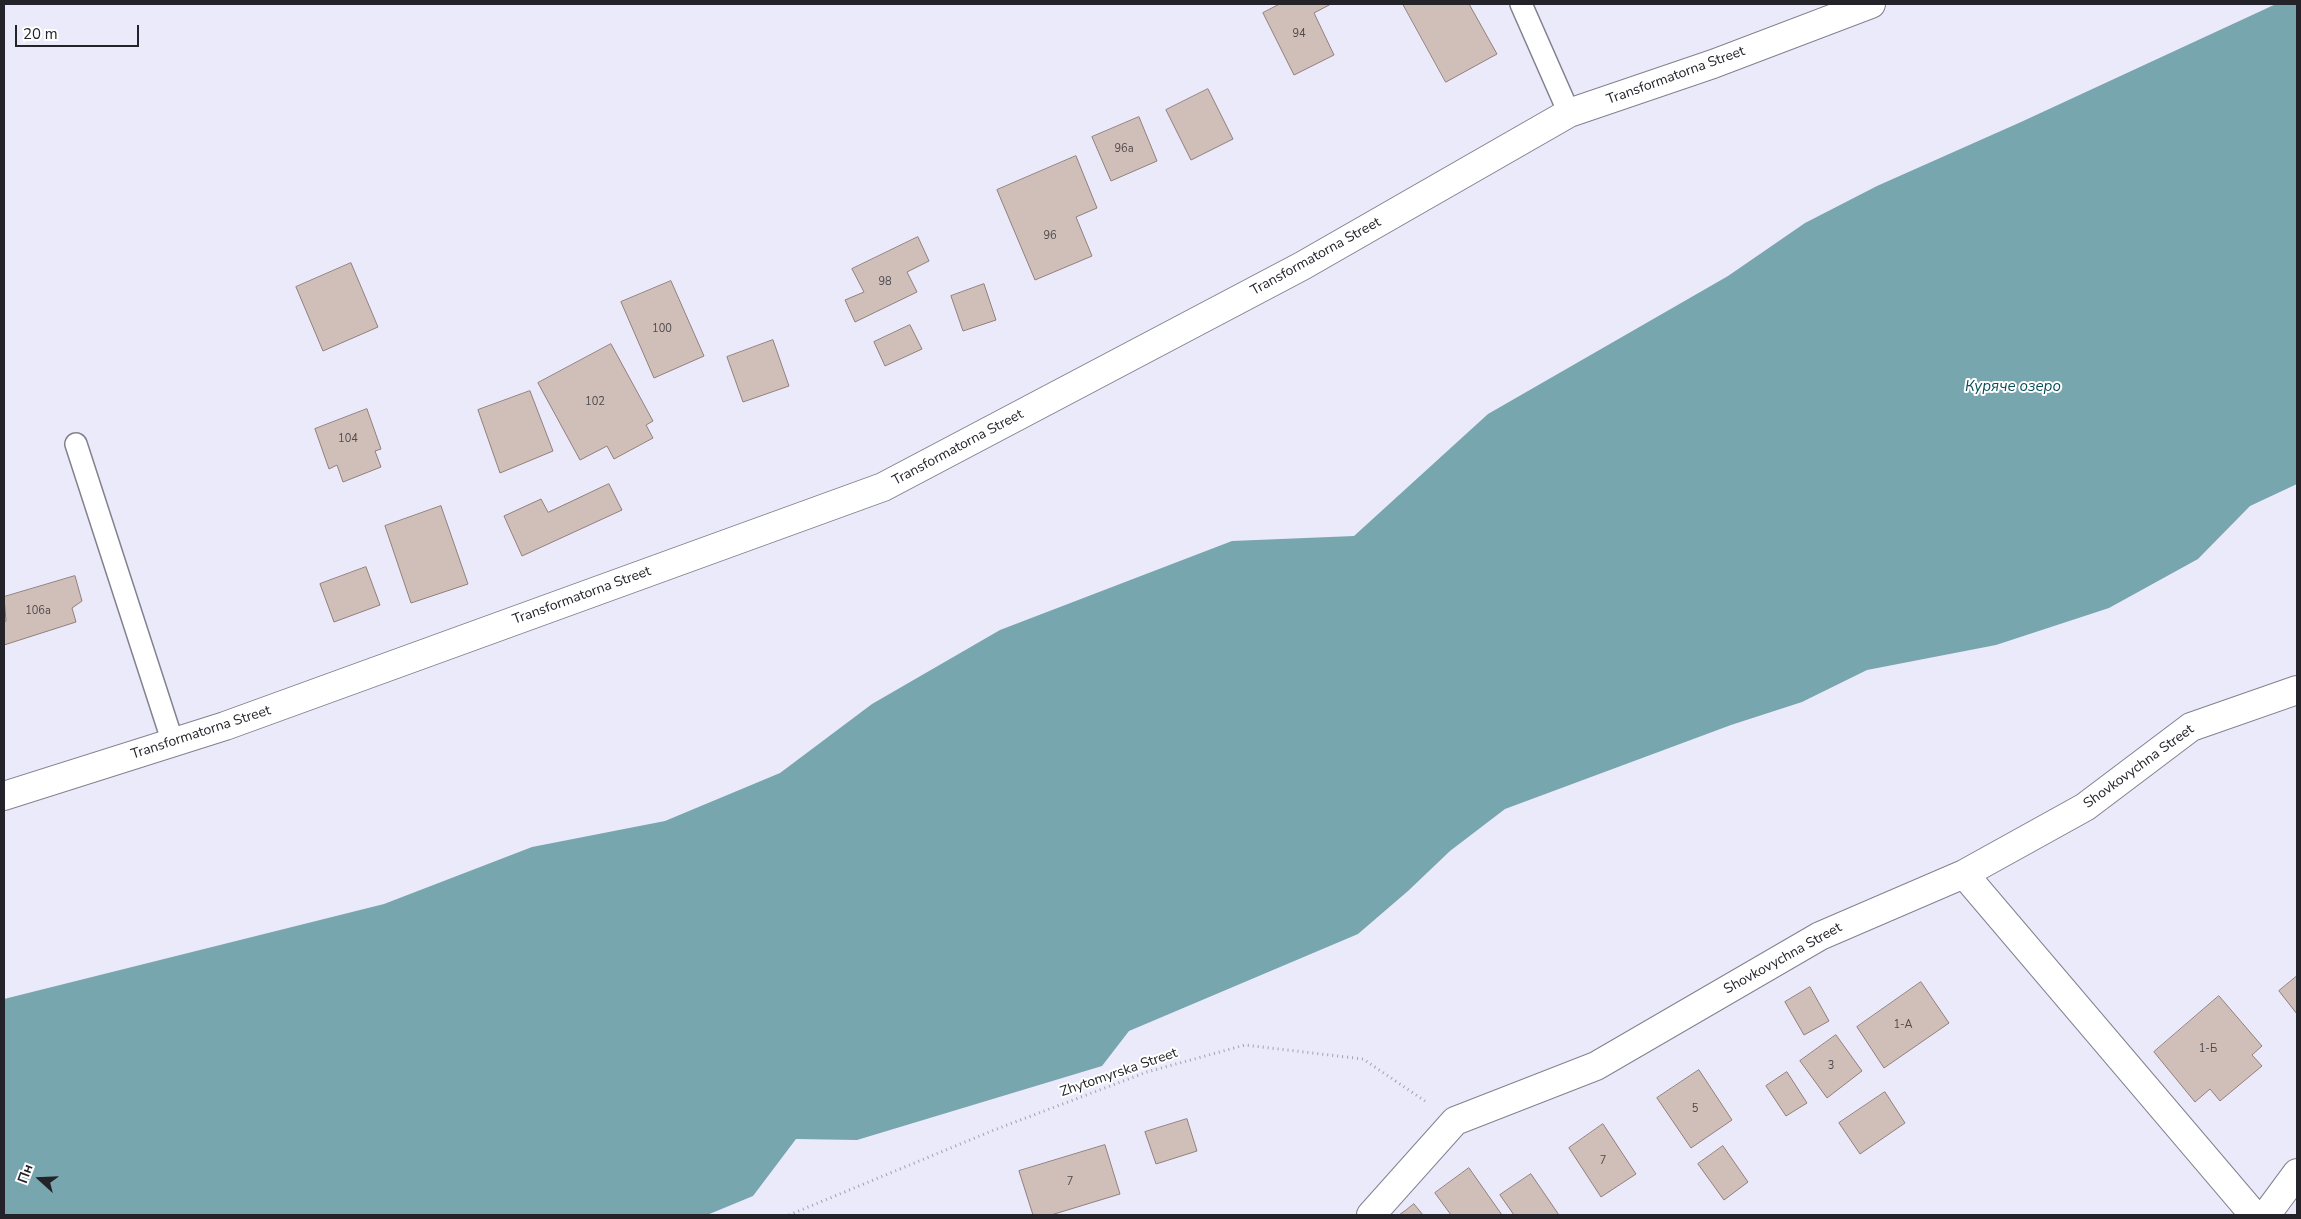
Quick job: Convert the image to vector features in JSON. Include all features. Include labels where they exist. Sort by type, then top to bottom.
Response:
[{"type":"street","name":"Transformatorna Street","points":[[4,796],[224,726],[883,487],[1302,266],[1569,114],[1713,64],[1871,4]]},
{"type":"street","name":"Shovkovychna Street","points":[[1371,1215],[1455,1121],[1596,1066],[1820,936],[1964,874],[2085,806],[2191,727],[2297,690]]},
{"type":"street","points":[[1964,874],[2254,1215]]},
{"type":"street","points":[[2266,1215],[2297,1172]]},
{"type":"lane","points":[[1521,4],[1569,114]]},
{"type":"lane","points":[[76,444],[173,743]]},
{"type":"path","name":"Zhytomyrska Street","points":[[789,1215],[994,1130],[1147,1072],[1245,1045],[1363,1059],[1455,1121]]},
{"type":"water","name":"Куряче озеро","points":[[2276,4],[2297,4],[2297,484],[2250,506],[2198,559],[2109,608],[1996,645],[1867,670],[1802,702],[1731,725],[1505,809],[1450,851],[1408,891],[1358,934],[1129,1031],[1102,1066],[857,1140],[796,1139],[753,1196],[707,1215],[4,1215],[4,999],[384,904],[532,847],[665,821],[780,773],[872,704],[1000,630],[1232,541],[1354,536],[1488,414],[1728,276],[1805,223],[1877,186],[2021,122]]},
{"type":"building","points":[[1280,4],[1331,4],[1314,13],[1334,55],[1294,75],[1263,13]]},
{"type":"building","points":[[1403,4],[1469,4],[1497,54],[1446,82]]},
{"type":"building","points":[[1208,89],[1233,139],[1191,160],[1166,110]]},
{"type":"building","points":[[1139,117],[1157,161],[1111,181],[1092,137]]},
{"type":"building","points":[[1076,156],[1097,208],[1076,217],[1092,256],[1035,280],[997,190]]},
{"type":"building","points":[[918,237],[929,261],[907,272],[917,292],[855,322],[845,300],[864,292],[852,269]]},
{"type":"building","points":[[351,263],[378,327],[323,351],[296,287]]},
{"type":"building","points":[[671,281],[704,356],[654,378],[621,302]]},
{"type":"building","points":[[984,284],[996,320],[963,331],[951,296]]},
{"type":"building","points":[[910,325],[922,349],[885,366],[874,342]]},
{"type":"building","points":[[773,340],[789,386],[743,402],[727,357]]},
{"type":"building","points":[[611,344],[653,421],[646,425],[653,438],[614,459],[607,446],[580,460],[538,383]]},
{"type":"building","points":[[530,391],[553,451],[500,473],[478,410]]},
{"type":"building","points":[[367,409],[381,449],[375,451],[381,467],[343,482],[337,465],[329,469],[315,429]]},
{"type":"building","points":[[609,484],[622,510],[522,556],[504,516],[541,499],[548,512]]},
{"type":"building","points":[[441,506],[468,584],[411,603],[385,526]]},
{"type":"building","points":[[366,567],[380,605],[334,622],[320,584]]},
{"type":"building","points":[[75,576],[82,601],[72,608],[76,622],[4,645],[4,622],[6,621],[4,597]]},
{"type":"building","points":[[2297,976],[2297,1014],[2279,991]]},
{"type":"building","points":[[1921,982],[1949,1023],[1884,1068],[1857,1027]]},
{"type":"building","points":[[1810,987],[1829,1021],[1804,1035],[1785,1002]]},
{"type":"building","points":[[2219,996],[2262,1046],[2252,1055],[2262,1066],[2220,1101],[2210,1089],[2195,1102],[2154,1052]]},
{"type":"building","points":[[1836,1035],[1862,1071],[1827,1098],[1800,1061]]},
{"type":"building","points":[[1699,1070],[1732,1120],[1691,1148],[1657,1098]]},
{"type":"building","points":[[1787,1072],[1807,1103],[1786,1116],[1766,1086]]},
{"type":"building","points":[[1885,1092],[1905,1123],[1860,1154],[1839,1123]]},
{"type":"building","points":[[1187,1119],[1197,1151],[1156,1164],[1145,1132]]},
{"type":"building","points":[[1603,1124],[1636,1174],[1601,1197],[1569,1148]]},
{"type":"building","points":[[1105,1145],[1120,1194],[1051,1215],[1033,1215],[1019,1171]]},
{"type":"building","points":[[1723,1146],[1748,1182],[1724,1200],[1698,1164]]},
{"type":"building","points":[[1469,1168],[1502,1215],[1451,1215],[1435,1193]]},
{"type":"building","points":[[1531,1174],[1559,1215],[1514,1215],[1500,1195]]},
{"type":"building","points":[[1414,1204],[1423,1215],[1399,1215],[1406,1210]]}]
